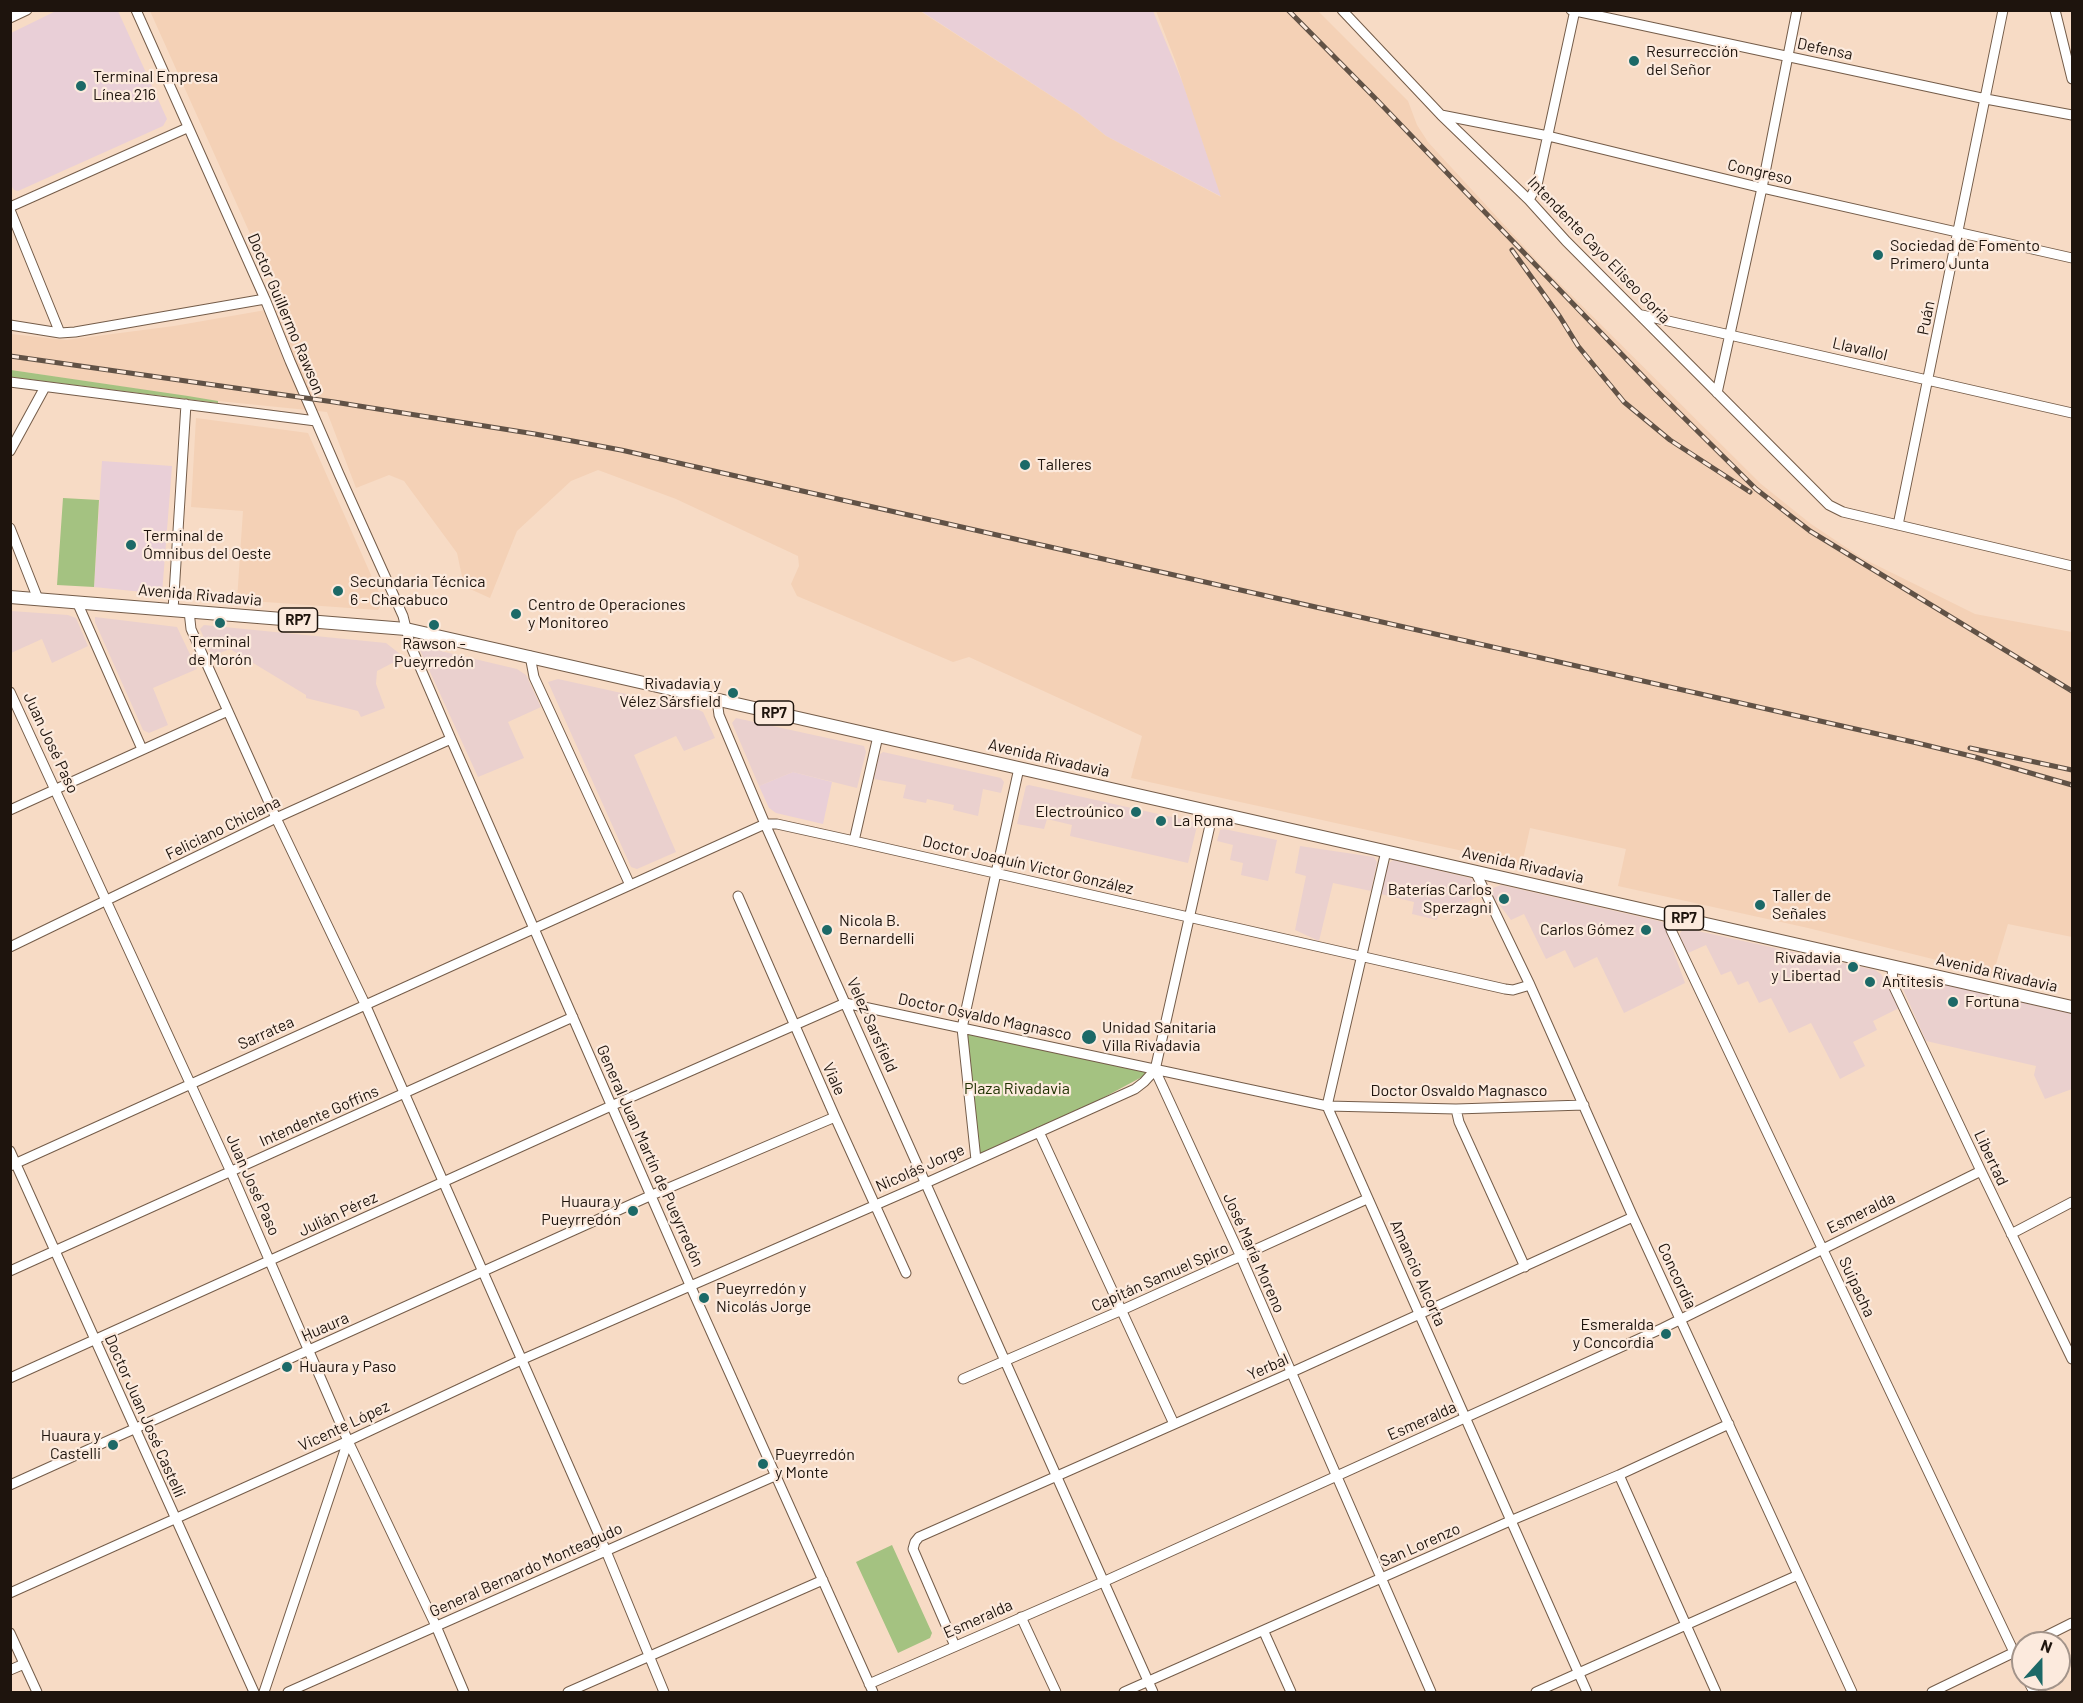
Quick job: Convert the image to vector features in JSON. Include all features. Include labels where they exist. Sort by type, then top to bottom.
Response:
[{"type":"main road","name":"Avenida Rivadavia","points":[[10,597],[406,629],[2073,1007]]},
{"type":"street","points":[[10,18],[27,10]]},
{"type":"street","name":"Doctor Guillermo Rawson","points":[[136,10],[404,616],[406,629]]},
{"type":"street","name":"Intendente Cayo Eliseo Goria","points":[[1342,10],[1441,115],[1529,200],[1566,241],[1836,510],[1898,525]]},
{"type":"street","points":[[1717,393],[1762,188],[1797,10]]},
{"type":"street","name":"Puán","points":[[1898,525],[2003,10]]},
{"type":"street","points":[[2055,10],[2073,79]]},
{"type":"street","points":[[1529,200],[1538,185],[1574,11]]},
{"type":"street","name":"Defensa","points":[[1574,11],[1986,99],[2073,115]]},
{"type":"street","name":"Congreso","points":[[1441,115],[1548,136],[1762,188],[2073,258]]},
{"type":"street","points":[[60,333],[10,209],[187,128]]},
{"type":"street","points":[[10,326],[60,333],[75,332],[265,299]]},
{"type":"street","name":"Llavallol","points":[[1642,315],[2073,413]]},
{"type":"street","points":[[10,382],[316,421]]},
{"type":"street","points":[[10,452],[45,387]]},
{"type":"street","points":[[173,610],[186,404]]},
{"type":"street","points":[[1898,525],[2073,566]]},
{"type":"street","points":[[10,528],[38,599]]},
{"type":"street","points":[[77,602],[142,749]]},
{"type":"street","points":[[189,611],[191,629],[276,818],[365,1004],[606,1551],[664,1692]]},
{"type":"street","name":"General Juan Martín de Pueyrredón","points":[[406,629],[410,644],[611,1106],[871,1688]]},
{"type":"street","points":[[530,656],[534,677],[630,885]]},
{"type":"street","name":"Juan José Paso","points":[[10,692],[191,1083],[348,1441],[436,1626],[464,1692]]},
{"type":"street","name":"Velez Sarsfield","points":[[717,700],[718,716],[765,824],[1153,1692]]},
{"type":"street","points":[[10,810],[228,711]]},
{"type":"street","points":[[854,841],[878,736]]},
{"type":"street","name":"Feliciano Chiclana","points":[[10,947],[276,818],[451,739]]},
{"type":"street","points":[[976,1160],[962,1028],[1019,768]]},
{"type":"street","points":[[1155,1070],[1213,812]]},
{"type":"street","points":[[534,928],[765,824]]},
{"type":"street","name":"Doctor Joaquín Victor González","points":[[765,824],[777,824],[854,841],[1505,989],[1513,990],[1530,985]]},
{"type":"street","points":[[1327,1106],[1386,851]]},
{"type":"street","name":"Concordia","points":[[1475,871],[1530,985],[1633,1217],[1852,1692]]},
{"type":"street","name":"Viale","points":[[738,896],[906,1273]]},
{"type":"street","name":"Suipacha","points":[[1673,915],[1671,930],[2011,1648]]},
{"type":"street","name":"Sarratea","points":[[13,1164],[534,928]]},
{"type":"street","name":"Libertad","points":[[1892,966],[1893,985],[2073,1359]]},
{"type":"street","points":[[611,1106],[795,1027],[845,1003]]},
{"type":"street","name":"Doctor Osvaldo Magnasco","points":[[845,1003],[1327,1106],[1456,1109],[1584,1105]]},
{"type":"street","name":"Intendente Goffins","points":[[10,1271],[573,1017]]},
{"type":"street","name":"Nicolás Jorge","points":[[690,1285],[1135,1089],[1155,1070]]},
{"type":"street","name":"José María Moreno","points":[[1155,1070],[1241,1257],[1431,1692]]},
{"type":"street","name":"Julián Pérez","points":[[10,1378],[611,1106]]},
{"type":"street","name":"Amancio Alcorta","points":[[1327,1106],[1587,1692]]},
{"type":"street","points":[[1456,1109],[1459,1122],[1524,1267]]},
{"type":"street","name":"Huaura","points":[[10,1485],[652,1195],[835,1117]]},
{"type":"street","points":[[1039,1132],[1174,1424]]},
{"type":"street","name":"Doctor Juan José Castelli","points":[[10,1151],[13,1164],[55,1251],[254,1692]]},
{"type":"street","name":"Esmeralda","points":[[871,1688],[955,1646],[1103,1582],[1680,1320],[1981,1171]]},
{"type":"street","name":"Capitán Samuel Spiro","points":[[963,1378],[1122,1310],[1367,1199]]},
{"type":"street","points":[[2011,1234],[2073,1202]]},
{"type":"street","name":"Yerbal","points":[[955,1646],[913,1549],[919,1537],[1290,1373],[1633,1217]]},
{"type":"street","name":"Vicente López","points":[[10,1593],[690,1285]]},
{"type":"street","name":"San Lorenzo","points":[[1124,1692],[1619,1475],[1729,1424]]},
{"type":"street","points":[[264,1692],[348,1441]]},
{"type":"street","name":"General Bernardo Monteagudo","points":[[288,1692],[777,1475]]},
{"type":"street","points":[[1619,1475],[1716,1692]]},
{"type":"street","points":[[1536,1692],[1798,1575]]},
{"type":"street","points":[[568,1692],[823,1580]]},
{"type":"street","points":[[1021,1617],[1056,1692]]},
{"type":"street","points":[[2057,1631],[2073,1623]]},
{"type":"street","points":[[1264,1632],[1291,1692]]},
{"type":"street","points":[[10,1633],[37,1692]]},
{"type":"street","points":[[1932,1692],[2011,1653]]},
{"type":"street","points":[[10,1670],[24,1664]]},
{"type":"shaded area","name":"Terminal Empresa Línea 216","points":[[58,10],[118,11],[167,119],[163,126],[18,191],[14,190],[10,184],[11,33]]},
{"type":"shaded area","points":[[150,11],[920,11],[1079,114],[1106,136],[1221,197],[1156,11],[1318,11],[1408,101],[1417,125],[1428,142],[1542,266],[1761,484],[1811,524],[1862,558],[1975,614],[2072,632],[2072,937],[2008,924],[1993,974],[1808,928],[1618,886],[1626,849],[1530,828],[1522,864],[1131,778],[1142,736],[969,657],[953,662],[797,596],[791,584],[799,566],[798,556],[676,499],[598,470],[571,481],[517,531],[490,598],[470,589],[463,581],[457,553],[404,481],[389,475],[356,488],[327,412],[218,401],[11,370],[11,334],[66,340],[174,326],[283,307]]},
{"type":"shaded area","points":[[921,11],[1153,11],[1184,86],[1222,197],[1106,136],[1079,114]]},
{"type":"shaded area","points":[[196,418],[308,433],[383,602],[378,610],[237,600],[243,511],[191,507]]},
{"type":"shaded area","points":[[102,461],[172,466],[162,594],[94,587]]},
{"type":"shaded area","points":[[11,611],[68,615],[76,618],[88,646],[52,663],[42,639],[11,653]]},
{"type":"shaded area","points":[[95,617],[177,627],[197,669],[153,688],[168,725],[149,733],[143,730],[95,622]]},
{"type":"shaded area","points":[[204,625],[386,643],[404,657],[377,671],[376,684],[385,708],[361,717],[358,711],[306,698],[306,695],[230,649],[212,656],[200,629]]},
{"type":"shaded area","points":[[424,647],[517,669],[526,675],[541,707],[508,722],[524,758],[478,777],[420,650]]},
{"type":"shaded area","points":[[558,679],[703,712],[715,738],[684,751],[676,736],[634,755],[676,852],[637,869],[631,867],[548,682]]},
{"type":"shaded area","points":[[736,718],[864,746],[866,752],[857,788],[793,772],[759,786],[732,723]]},
{"type":"shaded area","points":[[883,752],[1001,778],[1004,782],[1001,793],[983,789],[978,816],[953,810],[954,805],[927,799],[926,803],[903,798],[906,785],[874,779],[879,755]]},
{"type":"shaded area","points":[[793,772],[832,782],[823,824],[776,813],[769,808],[759,786]]},
{"type":"shaded area","points":[[1026,786],[1194,822],[1197,826],[1188,863],[1070,836],[1072,825],[1047,819],[1044,829],[1017,824]]},
{"type":"shaded area","points":[[1220,830],[1277,840],[1268,881],[1241,875],[1243,863],[1230,860],[1233,845],[1217,841]]},
{"type":"shaded area","points":[[1300,846],[1374,857],[1377,862],[1371,891],[1333,883],[1319,941],[1295,930],[1306,876],[1295,873]]},
{"type":"shaded area","points":[[1393,860],[1470,878],[1479,895],[1453,912],[1440,909],[1437,920],[1412,914],[1414,902],[1381,894],[1388,864]]},
{"type":"shaded area","points":[[1501,885],[1663,922],[1685,983],[1624,1013],[1597,957],[1574,968],[1565,950],[1546,959],[1524,914],[1511,920],[1492,895],[1493,888]]},
{"type":"shaded area","points":[[1684,928],[1875,970],[1881,974],[1899,1008],[1873,1021],[1877,1030],[1853,1042],[1865,1066],[1840,1079],[1811,1023],[1789,1033],[1771,998],[1759,1003],[1748,981],[1738,985],[1731,971],[1721,975],[1706,945],[1688,953],[1680,936]]},
{"type":"shaded area","points":[[1910,977],[2072,1014],[2072,1089],[2045,1099],[2034,1075],[2036,1066],[1926,1041],[1902,987],[1902,982]]},
{"type":"green space","points":[[11,370],[188,396],[218,401],[218,403],[11,377]]},
{"type":"green space","points":[[63,498],[99,500],[94,587],[57,585]]},
{"type":"green space","name":"Plaza Rivadavia","points":[[962,1028],[1155,1070],[1039,1132],[976,1160]]},
{"type":"green space","points":[[892,1545],[932,1633],[930,1638],[898,1653],[856,1562]]},
{"type":"railway","points":[[1288,10],[1658,392],[1756,489],[1810,531],[2072,691]]},
{"type":"railway","points":[[1512,250],[1578,346],[1624,402],[1670,440],[1750,492]]},
{"type":"railway","points":[[10,356],[334,402],[621,450],[1913,742],[2072,785]]},
{"type":"railway","points":[[1970,748],[2072,770]]},
{"type":"place","name":"Resurrección del Señor","points":[[1634,61]]},
{"type":"place","name":"Terminal Empresa Línea 216","points":[[81,86]]},
{"type":"place","name":"Sociedad de Fomento Primero Junta","points":[[1878,255]]},
{"type":"place","name":"Talleres","points":[[1025,465]]},
{"type":"place","name":"Terminal de Ómnibus del Oeste","points":[[131,545]]},
{"type":"place","name":"Secundaria Técnica 6 - Chacabuco","points":[[338,591]]},
{"type":"place","name":"Centro de Operaciones y Monitoreo","points":[[516,614]]},
{"type":"place","name":"Terminal de Morón","points":[[220,623]]},
{"type":"place","name":"Rawson - Pueyrredón","points":[[434,625]]},
{"type":"place","name":"Rivadavia y Vélez Sársfield","points":[[733,693]]},
{"type":"place","name":"Electroúnico","points":[[1136,812]]},
{"type":"place","name":"La Roma","points":[[1161,821]]},
{"type":"place","name":"Baterías Carlos Sperzagni","points":[[1504,899]]},
{"type":"place","name":"Taller de Señales","points":[[1760,905]]},
{"type":"place","name":"Nicola B. Bernardelli","points":[[827,930]]},
{"type":"place","name":"Carlos Gómez","points":[[1646,930]]},
{"type":"place","name":"Rivadavia y Libertad","points":[[1853,967]]},
{"type":"place","name":"Antitesis","points":[[1870,982]]},
{"type":"place","name":"Fortuna","points":[[1953,1002]]},
{"type":"place","name":"Unidad Sanitaria Villa Rivadavia","points":[[1089,1037]]},
{"type":"place","name":"Huaura y Pueyrredón","points":[[633,1211]]},
{"type":"place","name":"Pueyrredón y Nicolás Jorge","points":[[704,1298]]},
{"type":"place","name":"Esmeralda y Concordia","points":[[1666,1334]]},
{"type":"place","name":"Huaura y Paso","points":[[287,1367]]},
{"type":"place","name":"Huaura y Castelli","points":[[113,1445]]},
{"type":"place","name":"Pueyrredón y Monte","points":[[763,1464]]}]
